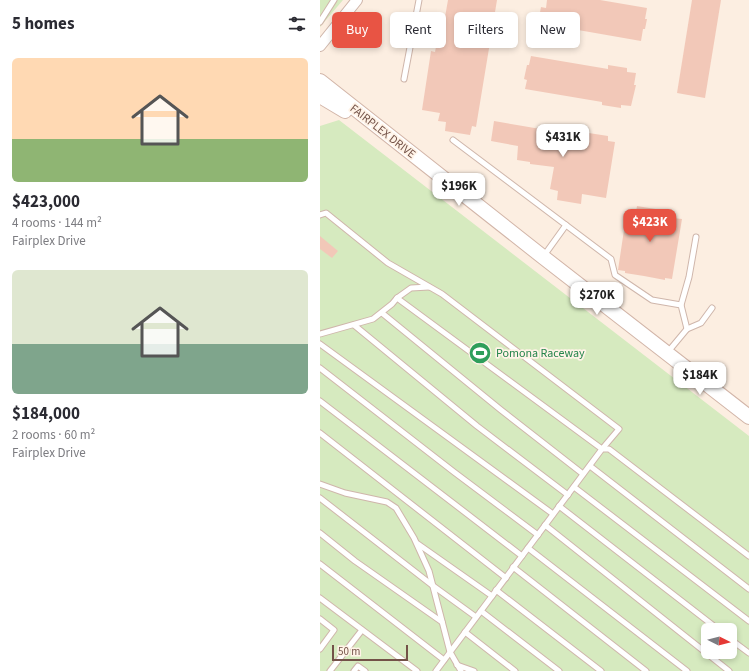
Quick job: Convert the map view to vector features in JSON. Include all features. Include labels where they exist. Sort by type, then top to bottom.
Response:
[{"type":"street","points":[[320,46],[357,0]]},
{"type":"street","name":"FAIRPLEX DRIVE","points":[[320,81],[749,417]]},
{"type":"street","points":[[320,96],[390,136]]},
{"type":"lane","points":[[320,22],[334,0]]},
{"type":"lane","points":[[404,79],[419,0]]},
{"type":"lane","points":[[453,140],[611,259],[615,275],[652,300],[681,305]]},
{"type":"lane","points":[[320,215],[326,213],[388,263],[442,294],[619,429],[583,474],[436,671]]},
{"type":"lane","points":[[543,257],[566,225]]},
{"type":"lane","points":[[687,329],[681,305],[689,277],[696,237]]},
{"type":"lane","points":[[320,334],[374,319],[397,298],[411,288],[430,287]]},
{"type":"lane","points":[[397,298],[602,449],[609,449],[749,556]]},
{"type":"lane","points":[[667,354],[687,329],[701,323],[712,308]]},
{"type":"lane","points":[[382,313],[501,410],[583,474]]},
{"type":"lane","points":[[354,325],[477,426],[568,495]]},
{"type":"lane","points":[[320,344],[553,514]]},
{"type":"lane","points":[[320,368],[538,535]]},
{"type":"lane","points":[[320,401],[522,556]]},
{"type":"lane","points":[[320,433],[506,578]]},
{"type":"lane","points":[[590,466],[749,589]]},
{"type":"lane","points":[[320,484],[345,493],[387,502],[396,508],[417,543],[429,571],[450,652],[461,671]]},
{"type":"lane","points":[[574,487],[749,621]]},
{"type":"lane","points":[[320,498],[432,585],[476,617]]},
{"type":"lane","points":[[559,506],[710,623]]},
{"type":"lane","points":[[545,525],[729,671]]},
{"type":"lane","points":[[320,533],[355,561],[442,622]]},
{"type":"lane","points":[[417,543],[492,596]]},
{"type":"lane","points":[[528,548],[687,671]]},
{"type":"lane","points":[[320,564],[444,660]]},
{"type":"lane","points":[[514,567],[646,671]]},
{"type":"lane","points":[[496,590],[601,671]]},
{"type":"lane","points":[[320,598],[417,671]]},
{"type":"lane","points":[[481,611],[559,671]]},
{"type":"lane","points":[[320,619],[334,630],[320,649]]},
{"type":"lane","points":[[330,671],[362,630]]},
{"type":"lane","points":[[465,632],[515,671]]},
{"type":"lane","points":[[737,645],[749,654]]},
{"type":"lane","points":[[457,665],[474,671]]},
{"type":"lane","points":[[354,671],[358,666],[365,671]]},
{"type":"green space","points":[[320,0],[343,0],[332,12],[320,27]]},
{"type":"green space","name":"Pomona Raceway","points":[[339,120],[749,436],[749,671],[320,671],[320,126]]},
{"type":"building","points":[[448,0],[497,0],[495,12],[454,12],[454,48],[489,48],[476,127],[472,126],[470,135],[445,131],[446,122],[438,121],[440,113],[422,110],[431,51],[435,52],[436,48],[446,48],[446,12]]},
{"type":"building","points":[[547,0],[600,0],[647,8],[645,19],[647,19],[645,29],[643,29],[641,41],[580,30],[580,12],[540,12],[541,7],[546,8]]},
{"type":"building","points":[[692,0],[721,0],[705,98],[677,93]]},
{"type":"building","points":[[531,56],[608,69],[608,65],[627,68],[627,72],[636,73],[634,85],[636,85],[631,106],[621,105],[621,108],[602,105],[602,102],[525,89],[527,80],[524,79],[527,65],[529,65]]},
{"type":"building","points":[[494,121],[576,135],[576,131],[608,136],[608,141],[615,142],[606,198],[582,194],[581,204],[557,200],[558,191],[550,189],[554,167],[530,164],[530,162],[517,160],[518,146],[491,141]]},
{"type":"building","points":[[637,206],[674,212],[673,218],[682,219],[672,279],[665,278],[665,280],[625,273],[625,271],[618,270],[627,210],[636,212]]},
{"type":"building","points":[[320,236],[338,251],[332,258],[320,249]]},
{"type":"place","name":"Pomona Raceway","points":[[480,353]]}]
